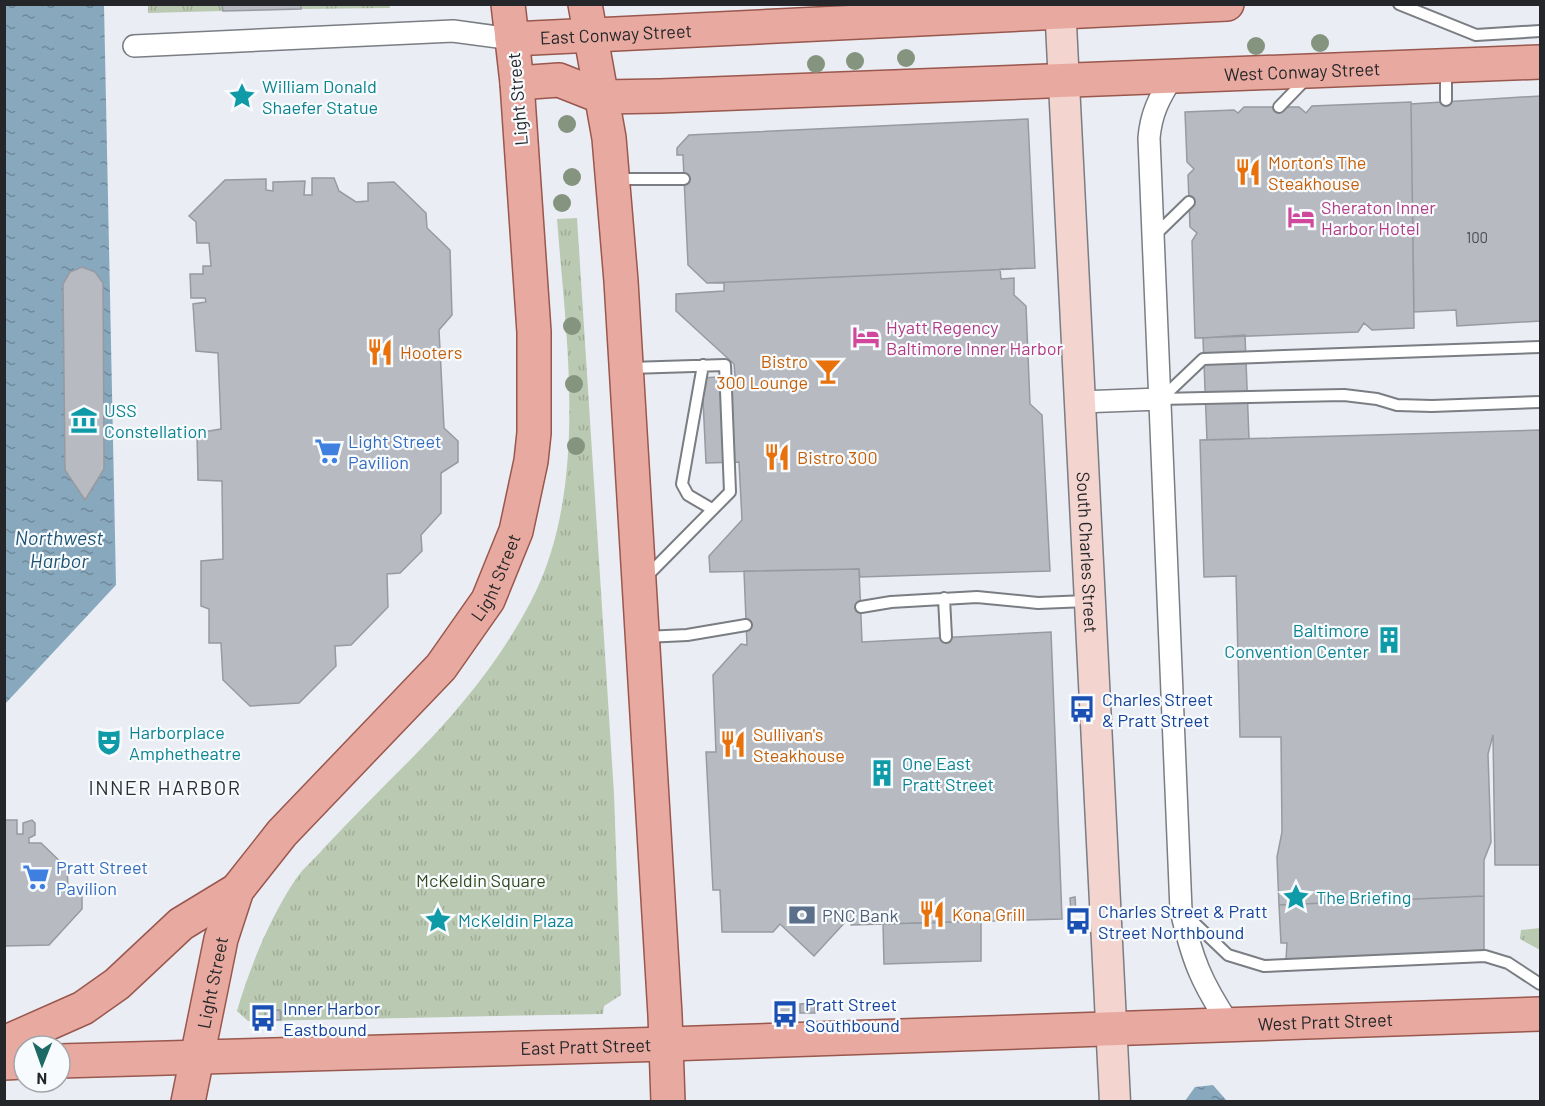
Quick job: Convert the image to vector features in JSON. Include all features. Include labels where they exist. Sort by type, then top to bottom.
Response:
[{"type":"main road","name":"Light Street","points":[[188,1101],[221,939],[237,890],[282,832],[441,667],[488,600],[506,562],[524,501],[534,433],[532,277],[517,83],[508,4]]},
{"type":"main road","points":[[1060,8],[1227,4]]},
{"type":"main road","name":"East Conway Street","points":[[512,39],[588,20],[850,18],[1060,8]]},
{"type":"main road","name":"South Charles Street","points":[[1060,8],[1115,1101]]},
{"type":"main road","points":[[588,20],[609,138],[627,368],[667,1044],[668,1101]]},
{"type":"main road","name":"West Conway Street","points":[[1064,82],[1540,62]]},
{"type":"main road","points":[[517,83],[559,80],[602,97],[1064,82]]},
{"type":"main road","points":[[4,1043],[82,1008],[117,984],[181,924],[237,890]]},
{"type":"main road","name":"West Pratt Street","points":[[1112,1028],[1540,1014]]},
{"type":"main road","name":"East Pratt Street","points":[[72,1061],[667,1044],[1112,1028]]},
{"type":"street","name":"East Conway Street","points":[[134,46],[453,32],[512,39]]},
{"type":"street","points":[[1172,78],[1150,118],[1149,138],[1181,910],[1192,959],[1205,988],[1228,1024]]},
{"type":"street","points":[[1080,402],[1160,399]]},
{"type":"lane","points":[[1399,4],[1476,35],[1540,31]]},
{"type":"lane","points":[[1446,66],[1446,100]]},
{"type":"lane","points":[[1279,107],[1312,71]]},
{"type":"lane","points":[[613,179],[684,178]]},
{"type":"lane","points":[[1153,237],[1189,202]]},
{"type":"lane","points":[[1160,399],[1203,359],[1540,347]]},
{"type":"lane","points":[[703,365],[682,484],[688,495],[712,509]]},
{"type":"lane","points":[[627,368],[725,365],[730,492],[639,584]]},
{"type":"lane","points":[[1160,399],[1344,395],[1377,399],[1397,405],[1540,402]]},
{"type":"lane","points":[[861,606],[977,597],[1038,603],[1090,601]]},
{"type":"lane","points":[[944,598],[946,637]]},
{"type":"lane","points":[[642,638],[746,625]]},
{"type":"lane","points":[[1181,910],[1228,955],[1264,966],[1485,956],[1508,963],[1540,984]]},
{"type":"green space","points":[[389,4],[390,8],[301,9],[301,5]]},
{"type":"green space","points":[[148,5],[222,5],[223,11],[148,13]]},
{"type":"green space","name":"McKeldin Square","points":[[577,218],[614,794],[621,995],[604,1006],[603,1014],[248,1021],[237,1011],[242,995],[254,960],[296,879],[465,700],[496,659],[536,591],[552,548],[562,503],[568,456],[568,359],[557,219]]},
{"type":"green space","points":[[1540,928],[1540,950],[1520,939],[1521,930]]},
{"type":"water","name":"Northwest Harbor","points":[[5,5],[104,5],[116,585],[5,704]]},
{"type":"water","points":[[1213,1085],[1227,1101],[1185,1101],[1195,1087]]},
{"type":"building","points":[[222,4],[301,4],[301,9],[223,11]]},
{"type":"building","points":[[1540,96],[1540,321],[1457,326],[1456,310],[1414,312],[1411,104]]},
{"type":"building","name":"Sheraton Inner Harbor Hotel","points":[[1411,102],[1414,328],[1372,330],[1364,323],[1358,332],[1195,338],[1192,241],[1197,233],[1190,227],[1188,175],[1194,169],[1187,162],[1185,112],[1234,110],[1238,113],[1244,107],[1299,107],[1306,113],[1312,106]]},
{"type":"building","points":[[1028,119],[1035,268],[707,283],[688,265],[683,155],[677,155],[677,148],[689,135]]},
{"type":"building","name":"Hyatt Regency Baltimore Inner Harbor","points":[[1028,119],[1035,268],[1000,269],[1001,279],[1014,278],[1014,295],[1026,306],[1030,404],[1042,415],[1050,571],[860,577],[859,569],[710,572],[709,556],[742,520],[739,462],[706,463],[702,378],[735,376],[734,364],[676,311],[676,294],[724,291],[724,283],[707,283],[688,265],[683,155],[677,155],[677,148],[689,135]]},
{"type":"building","name":"Light Street Pavilion","points":[[312,178],[334,178],[339,191],[356,202],[368,201],[368,183],[394,182],[426,213],[427,228],[450,250],[452,315],[439,330],[444,428],[458,441],[458,462],[441,473],[441,513],[421,535],[422,551],[400,573],[387,574],[388,607],[351,645],[335,646],[336,666],[299,703],[250,706],[223,680],[221,643],[209,643],[209,609],[201,606],[201,561],[223,559],[222,481],[198,480],[197,433],[221,429],[218,353],[196,351],[193,304],[206,302],[205,298],[191,298],[190,274],[203,274],[203,266],[211,266],[209,243],[197,243],[196,222],[189,216],[225,180],[266,179],[266,190],[273,191],[273,182],[305,181],[304,195],[312,195]]},
{"type":"building","name":"USS Constellation","points":[[82,267],[95,272],[103,283],[104,469],[85,500],[65,470],[63,284],[70,272]]},
{"type":"building","points":[[1245,335],[1249,439],[1207,440],[1203,338]]},
{"type":"building","name":"Baltimore Convention Center","points":[[1540,430],[1540,865],[1495,865],[1493,735],[1488,754],[1491,842],[1484,860],[1484,896],[1279,905],[1277,857],[1282,832],[1281,737],[1240,737],[1236,576],[1204,577],[1200,440]]},
{"type":"building","name":"One East Pratt Street","points":[[859,569],[862,642],[1051,632],[1062,919],[851,925],[851,919],[848,919],[814,956],[780,924],[773,932],[722,932],[720,890],[713,890],[706,752],[716,752],[713,675],[741,644],[747,645],[744,571]]},
{"type":"building","name":"Pratt Street Pavilion","points":[[4,820],[17,820],[17,834],[23,834],[23,823],[32,820],[35,823],[35,835],[29,838],[29,843],[41,843],[67,868],[68,886],[82,886],[82,909],[49,945],[4,946]]},
{"type":"building","points":[[1484,896],[1484,952],[1286,960],[1287,943],[1281,943],[1279,905]]},
{"type":"building","points":[[1075,897],[1076,913],[1071,913],[1070,898]]},
{"type":"building","points":[[981,921],[981,961],[884,964],[883,924]]},
{"type":"building","points":[[815,1003],[815,1013],[800,1013],[800,1004]]},
{"type":"building","points":[[776,1005],[792,1005],[792,1014],[777,1014]]},
{"type":"building","points":[[280,1010],[281,1020],[265,1020],[265,1011]]},
{"type":"place","name":"William Donald Shaefer Statue","points":[[242,96]]},
{"type":"place","name":"Morton's The Steakhouse","points":[[1248,172]]},
{"type":"place","name":"Sheraton Inner Harbor Hotel","points":[[1301,217]]},
{"type":"place","name":"Hyatt Regency Baltimore Inner Harbor","points":[[866,337]]},
{"type":"place","name":"Hooters","points":[[380,352]]},
{"type":"place","name":"Bistro 300 Lounge","points":[[828,371]]},
{"type":"place","name":"USS Constellation","points":[[84,420]]},
{"type":"place","name":"Light Street Pavilion","points":[[328,451]]},
{"type":"place","name":"Bistro 300","points":[[777,457]]},
{"type":"place","name":"Baltimore Convention Center","points":[[1389,640]]},
{"type":"place","name":"Charles Street & Pratt Street","points":[[1082,709]]},
{"type":"place","name":"Harborplace Amphetheatre","points":[[109,742]]},
{"type":"place","name":"Sullivan's Steakhouse","points":[[733,744]]},
{"type":"place","name":"One East Pratt Street","points":[[882,773]]},
{"type":"place","name":"Pratt Street Pavilion","points":[[36,877]]},
{"type":"place","name":"The Briefing","points":[[1296,897]]},
{"type":"place","name":"Kona Grill","points":[[932,914]]},
{"type":"place","name":"PNC Bank","points":[[802,915]]},
{"type":"place","name":"McKeldin Plaza","points":[[438,920]]},
{"type":"place","name":"Charles Street & Pratt Street Northbound","points":[[1078,921]]},
{"type":"place","name":"Pratt Street Southbound","points":[[785,1014]]},
{"type":"place","name":"Inner Harbor Eastbound","points":[[263,1018]]},
{"type":"district","name":"INNER HARBOR","points":[[165,787]]}]
